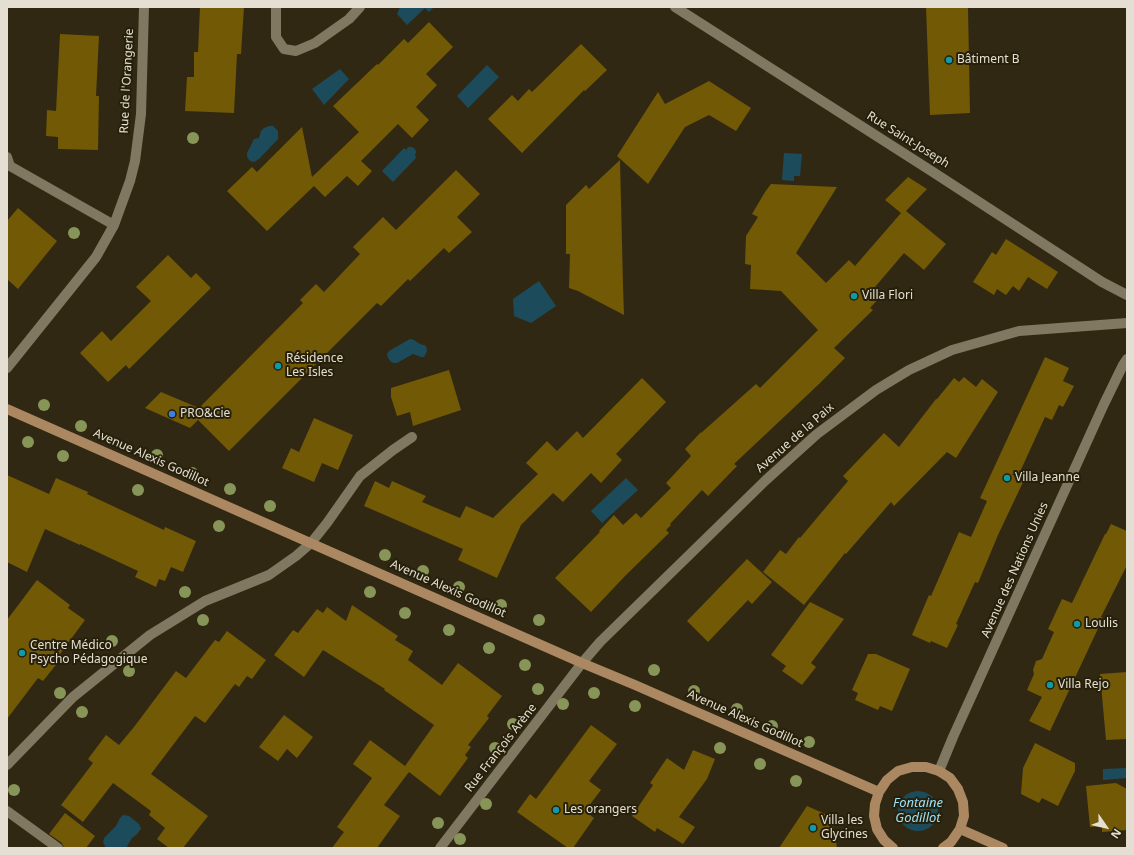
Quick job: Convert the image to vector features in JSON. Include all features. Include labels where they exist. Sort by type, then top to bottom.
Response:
[{"type":"main road","name":"Avenue Alexis Godillot","points":[[7,409],[582,663],[879,792]]},
{"type":"main road","points":[[893,848],[884,840],[877,829],[874,816],[875,804],[879,792],[887,780],[898,771],[912,767],[926,767],[939,771],[950,778],[958,790],[963,802],[964,816],[960,829],[951,842],[943,848]]},
{"type":"main road","points":[[960,829],[1003,848]]},
{"type":"street","name":"Rue de l'Orangerie","points":[[7,368],[96,257],[114,225],[130,181],[135,161],[141,114],[144,7]]},
{"type":"street","points":[[276,7],[276,37],[284,49],[296,51],[315,43],[348,19],[360,7]]},
{"type":"street","name":"Rue Saint-Joseph","points":[[675,7],[1102,282],[1127,295]]},
{"type":"street","points":[[8,164],[114,225]]},
{"type":"street","name":"Avenue de la Paix","points":[[582,663],[606,636],[766,480],[816,434],[876,390],[909,370],[952,350],[1019,331],[1127,323]]},
{"type":"street","name":"Avenue des Nations Unies","points":[[939,771],[1098,418],[1127,359]]},
{"type":"street","points":[[7,765],[73,697],[150,635],[205,601],[269,575],[296,556],[311,543],[327,523],[360,476],[412,437]]},
{"type":"street","name":"Rue François Arène","points":[[440,848],[582,663]]},
{"type":"street","points":[[7,811],[58,848]]},
{"type":"water","points":[[400,7],[433,8],[429,12],[425,8],[407,25],[397,14]]},
{"type":"water","points":[[487,65],[499,77],[468,108],[457,96]]},
{"type":"water","points":[[340,69],[349,79],[324,105],[312,89]]},
{"type":"water","points":[[269,126],[273,126],[278,131],[278,139],[256,161],[253,162],[249,160],[247,153],[254,139],[259,138],[261,131]]},
{"type":"water","points":[[408,147],[415,149],[416,158],[393,182],[382,171],[404,148],[406,150]]},
{"type":"water","points":[[784,153],[802,154],[800,176],[794,176],[794,181],[782,180]]},
{"type":"water","points":[[539,281],[556,306],[531,323],[514,316],[513,299]]},
{"type":"water","points":[[410,339],[426,346],[427,351],[424,357],[413,354],[397,363],[391,362],[387,354],[389,351]]},
{"type":"water","points":[[626,478],[638,490],[602,523],[591,511]]},
{"type":"water","points":[[1127,768],[1127,778],[1103,780],[1103,769]]},
{"type":"water","name":"Fontaine Godillot","points":[[918,791],[929,794],[935,800],[938,811],[935,822],[929,828],[918,831],[907,828],[901,822],[898,811],[901,800],[907,794]]},
{"type":"water","points":[[123,815],[129,816],[139,824],[141,829],[132,838],[126,848],[106,848],[103,842],[104,838],[116,826]]},
{"type":"building","points":[[200,7],[244,7],[241,54],[237,54],[234,113],[185,111],[187,77],[194,77],[194,52],[198,52]]},
{"type":"building","name":"Bâtiment B","points":[[926,7],[968,7],[970,113],[930,115]]},
{"type":"building","points":[[429,22],[453,47],[426,74],[437,85],[416,107],[429,120],[412,138],[398,124],[361,161],[372,171],[358,186],[347,176],[325,197],[314,186],[267,231],[227,191],[252,167],[257,172],[302,127],[312,177],[359,132],[333,106],[404,39],[408,43]]},
{"type":"building","points":[[60,34],[99,36],[96,96],[99,96],[98,150],[58,149],[58,137],[46,136],[47,110],[56,111]]},
{"type":"building","points":[[581,44],[607,70],[585,91],[584,90],[522,153],[488,119],[512,95],[518,101],[529,89],[532,92]]},
{"type":"building","points":[[709,81],[751,108],[736,131],[709,115],[685,127],[648,184],[617,156],[658,92],[665,104]]},
{"type":"building","points":[[620,160],[624,315],[578,291],[569,288],[570,254],[566,254],[566,205],[586,185],[589,189]]},
{"type":"building","points":[[456,170],[480,194],[457,217],[472,232],[449,253],[444,248],[410,281],[408,279],[381,306],[377,303],[229,451],[198,420],[190,428],[145,408],[161,392],[199,408],[303,303],[300,300],[316,284],[324,292],[360,254],[353,247],[383,217],[396,230]]},
{"type":"building","points":[[908,177],[927,189],[906,211],[946,244],[924,270],[904,253],[875,287],[883,294],[870,308],[873,310],[834,348],[845,358],[734,464],[737,466],[708,496],[702,490],[670,524],[671,525],[666,530],[669,533],[591,612],[555,578],[600,532],[599,531],[614,515],[623,525],[636,513],[641,518],[671,488],[666,483],[691,456],[685,449],[701,432],[756,384],[760,388],[818,330],[781,291],[750,289],[751,265],[745,264],[746,236],[758,217],[752,214],[765,192],[771,184],[837,187],[796,253],[826,283],[849,260],[855,266],[901,213],[885,200]]},
{"type":"building","points":[[18,208],[57,241],[18,289],[7,279],[7,221]]},
{"type":"building","points":[[1006,239],[1058,272],[1047,289],[1028,277],[1019,291],[1013,286],[1006,295],[997,289],[994,295],[973,282],[992,252],[996,255]]},
{"type":"building","points":[[168,255],[191,278],[196,273],[211,288],[129,369],[126,365],[108,382],[80,353],[102,331],[111,341],[151,301],[136,287]]},
{"type":"building","points":[[1045,357],[1069,368],[1063,381],[1074,386],[1063,407],[1059,405],[1052,420],[1045,417],[1019,474],[1011,474],[1024,480],[998,535],[978,583],[975,582],[947,648],[931,641],[930,643],[912,635],[959,532],[971,537],[987,501],[980,498]]},
{"type":"building","points":[[449,370],[461,410],[413,426],[410,412],[397,416],[391,397],[391,388]]},
{"type":"building","points":[[964,377],[976,387],[982,379],[998,392],[956,458],[947,452],[894,506],[891,502],[846,554],[845,553],[804,605],[763,572],[780,550],[786,554],[799,537],[800,538],[848,481],[843,476],[884,433],[899,447],[954,378],[959,382]]},
{"type":"building","points":[[642,378],[666,402],[616,454],[622,460],[601,483],[591,473],[563,502],[553,493],[521,525],[497,578],[458,560],[463,549],[364,506],[375,481],[389,488],[392,481],[426,496],[422,502],[460,518],[466,506],[493,518],[538,474],[526,463],[547,441],[557,451],[577,431],[583,438]]},
{"type":"building","points":[[314,418],[353,435],[338,470],[322,463],[314,482],[282,468],[291,448],[299,452]]},
{"type":"building","points":[[7,475],[49,494],[56,478],[88,492],[87,494],[164,530],[165,527],[196,541],[183,572],[171,567],[165,581],[159,579],[156,587],[135,577],[138,571],[45,529],[27,572],[7,562]]},
{"type":"building","points":[[1111,524],[1127,531],[1127,565],[1101,617],[1103,618],[1050,731],[1029,721],[1042,697],[1027,690],[1034,674],[1033,670],[1036,661],[1042,659],[1054,632],[1048,629],[1062,599],[1072,603]]},
{"type":"building","points":[[747,559],[772,582],[752,604],[748,600],[708,642],[687,621]]},
{"type":"building","points":[[37,580],[70,605],[68,608],[85,620],[60,654],[63,656],[43,681],[38,678],[7,719],[7,620]]},
{"type":"building","points":[[810,602],[844,619],[811,663],[816,667],[802,685],[782,671],[786,666],[771,655]]},
{"type":"building","points":[[352,605],[398,636],[395,640],[413,651],[408,660],[442,685],[458,663],[502,696],[487,716],[489,718],[468,745],[471,747],[465,755],[468,758],[440,796],[409,772],[384,805],[400,816],[377,848],[332,848],[344,832],[337,827],[372,778],[353,764],[370,740],[405,766],[434,725],[384,690],[385,689],[323,650],[304,677],[274,655],[293,630],[298,633],[317,609],[323,613],[327,607],[346,621]]},
{"type":"building","points":[[227,631],[266,660],[252,679],[247,676],[239,687],[235,684],[205,723],[195,716],[151,774],[208,816],[183,848],[169,848],[157,839],[165,828],[149,815],[151,811],[113,783],[83,822],[61,805],[93,763],[88,759],[106,735],[119,745],[176,671],[186,678],[215,640],[219,642]]},
{"type":"building","points":[[868,654],[876,654],[910,669],[892,711],[880,706],[878,710],[855,700],[858,693],[852,690]]},
{"type":"building","points":[[1127,672],[1127,739],[1106,740],[1100,674]]},
{"type":"building","points":[[284,715],[313,737],[297,758],[287,749],[278,761],[259,747]]},
{"type":"building","points":[[591,725],[617,744],[589,781],[601,790],[585,811],[594,818],[573,848],[568,848],[517,812],[530,794],[536,799]]},
{"type":"building","points":[[1035,743],[1075,763],[1075,771],[1058,806],[1042,798],[1039,803],[1021,794],[1023,768]]},
{"type":"building","points":[[693,750],[715,759],[707,779],[679,817],[695,827],[683,844],[657,828],[655,832],[632,816],[653,785],[650,783],[667,758],[684,770]]},
{"type":"building","points":[[1116,783],[1127,789],[1127,830],[1102,832],[1102,826],[1090,827],[1086,786]]},
{"type":"building","name":"Villa les Glycines","points":[[807,806],[832,817],[837,848],[779,848]]},
{"type":"building","points":[[65,813],[95,836],[86,848],[64,848],[62,843],[49,834]]},
{"type":"place","name":"Bâtiment B","points":[[949,60]]},
{"type":"place","name":"Villa Flori","points":[[854,296]]},
{"type":"place","name":"Résidence Les Isles","points":[[278,366]]},
{"type":"place","name":"PRO&Cie","points":[[172,414]]},
{"type":"place","name":"Villa Jeanne","points":[[1007,478]]},
{"type":"place","name":"Loulis","points":[[1077,624]]},
{"type":"place","name":"Centre Médico Psycho Pédagogique","points":[[22,653]]},
{"type":"place","name":"Villa Rejo","points":[[1050,685]]},
{"type":"place","name":"Les orangers","points":[[556,810]]},
{"type":"place","name":"Villa les Glycines","points":[[813,828]]}]
